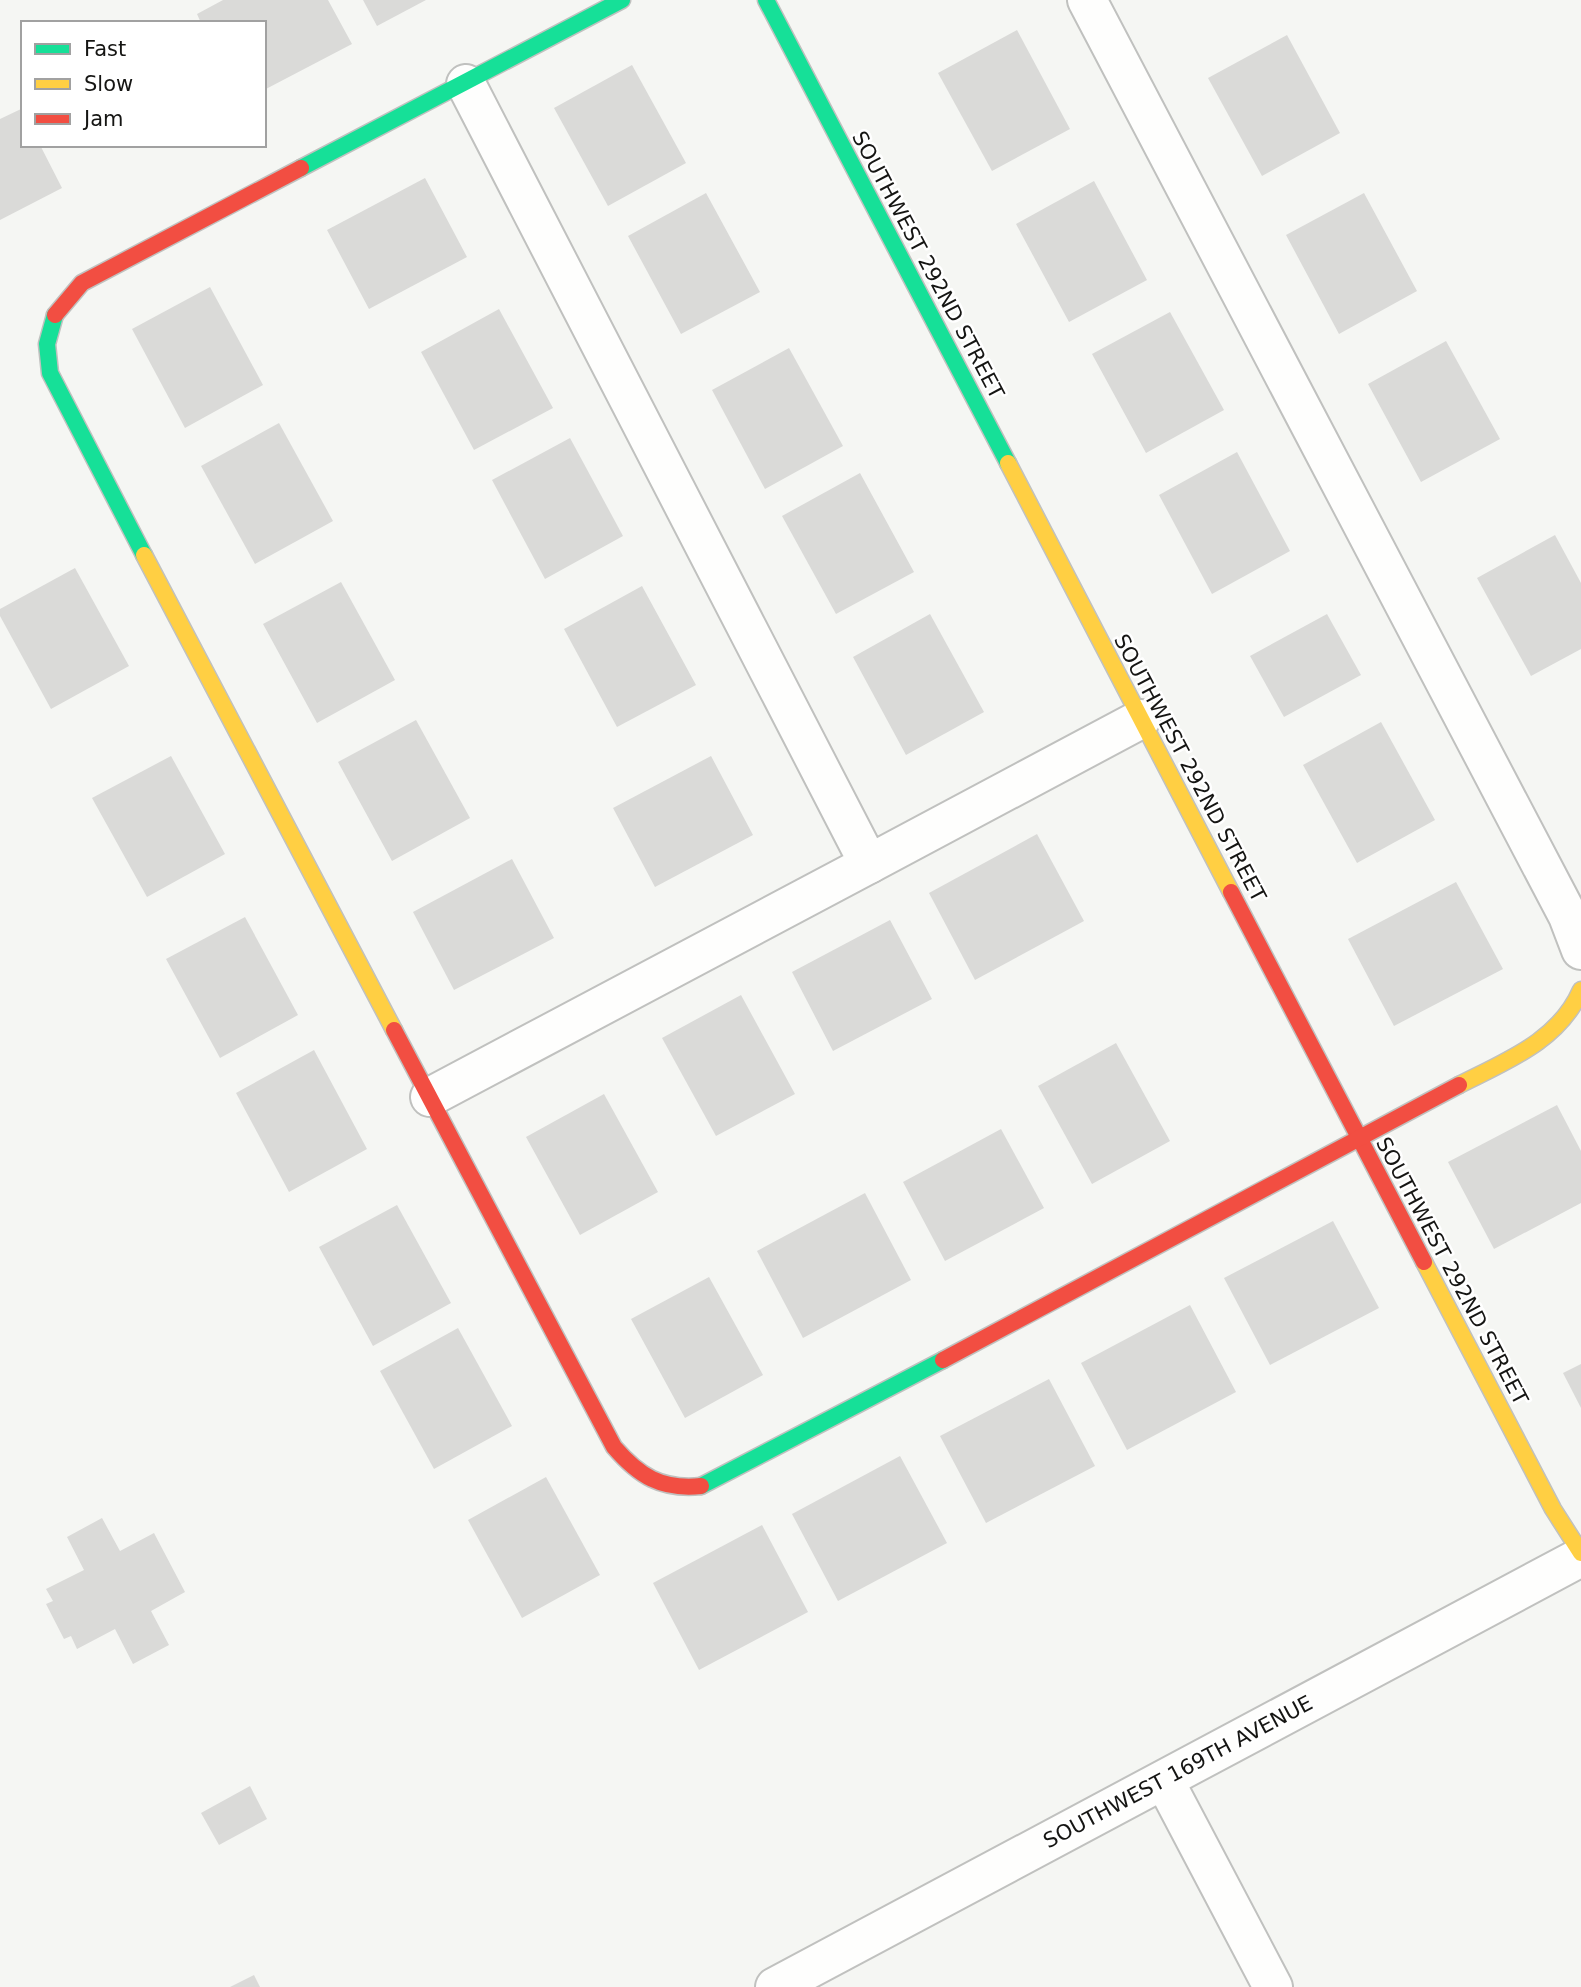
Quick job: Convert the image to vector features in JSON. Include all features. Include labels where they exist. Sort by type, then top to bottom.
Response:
[{"type":"street","points":[[622,0],[82,283],[58,307],[50,322],[45,356],[56,388],[614,1447],[633,1471],[657,1484],[680,1489],[707,1485],[1528,1049],[1555,1031],[1573,1011],[1581,990]]},
{"type":"street","name":"SOUTHWEST 292ND STREET","points":[[766,0],[1553,1509],[1581,1555]]},
{"type":"street","points":[[1087,0],[1561,903],[1581,950]]},
{"type":"street","points":[[466,84],[869,864]]},
{"type":"street","points":[[430,1097],[1141,719]]},
{"type":"street","name":"SOUTHWEST 169TH AVENUE","points":[[775,1987],[1581,1555]]},
{"type":"street","points":[[1164,1780],[1273,1987]]},
{"type":"building","points":[[223,0],[328,0],[352,44],[266,89],[266,21],[200,21],[197,14]]},
{"type":"building","points":[[363,0],[426,0],[377,26]]},
{"type":"building","points":[[1017,30],[1070,129],[992,171],[938,73]]},
{"type":"building","points":[[1287,35],[1340,133],[1262,176],[1208,78]]},
{"type":"building","points":[[632,65],[686,163],[608,206],[554,108]]},
{"type":"building","points":[[21,109],[21,147],[41,147],[62,188],[0,220],[0,119]]},
{"type":"building","points":[[425,178],[467,257],[369,309],[327,230]]},
{"type":"building","points":[[1094,181],[1147,280],[1069,322],[1016,224]]},
{"type":"building","points":[[706,193],[760,292],[681,334],[628,236]]},
{"type":"building","points":[[1364,193],[1417,291],[1339,334],[1286,235]]},
{"type":"building","points":[[210,287],[263,385],[185,428],[132,329]]},
{"type":"building","points":[[499,309],[553,408],[474,450],[421,352]]},
{"type":"building","points":[[1170,312],[1224,410],[1146,453],[1092,354]]},
{"type":"building","points":[[1446,341],[1500,439],[1421,482],[1368,384]]},
{"type":"building","points":[[789,348],[843,446],[765,489],[712,390]]},
{"type":"building","points":[[279,423],[333,521],[255,564],[201,466]]},
{"type":"building","points":[[570,438],[623,536],[545,579],[492,480]]},
{"type":"building","points":[[1237,452],[1290,551],[1212,594],[1159,495]]},
{"type":"building","points":[[860,473],[914,572],[836,614],[782,516]]},
{"type":"building","points":[[1555,535],[1581,583],[1581,649],[1531,676],[1477,578]]},
{"type":"building","points":[[75,568],[129,666],[51,709],[0,616],[0,609]]},
{"type":"building","points":[[341,582],[395,680],[317,723],[263,624]]},
{"type":"building","points":[[642,586],[696,685],[617,727],[564,629]]},
{"type":"building","points":[[930,614],[984,712],[906,755],[853,657]]},
{"type":"building","points":[[1327,614],[1361,675],[1284,717],[1250,656]]},
{"type":"building","points":[[416,720],[470,818],[392,861],[338,762]]},
{"type":"building","points":[[1381,722],[1435,820],[1357,863],[1303,765]]},
{"type":"building","points":[[171,756],[225,854],[147,897],[92,798]]},
{"type":"building","points":[[711,756],[753,835],[655,887],[613,808]]},
{"type":"building","points":[[1037,834],[1084,921],[975,980],[929,893]]},
{"type":"building","points":[[512,859],[554,938],[454,990],[413,912]]},
{"type":"building","points":[[1456,882],[1503,969],[1394,1026],[1348,939]]},
{"type":"building","points":[[245,917],[298,1015],[220,1058],[166,959]]},
{"type":"building","points":[[890,920],[932,999],[833,1051],[792,972]]},
{"type":"building","points":[[741,995],[795,1094],[716,1136],[662,1038]]},
{"type":"building","points":[[1116,1043],[1170,1141],[1092,1184],[1038,1086]]},
{"type":"building","points":[[314,1050],[367,1149],[289,1192],[236,1093]]},
{"type":"building","points":[[604,1094],[658,1192],[580,1235],[526,1137]]},
{"type":"building","points":[[1557,1105],[1581,1151],[1581,1203],[1494,1249],[1448,1162]]},
{"type":"building","points":[[1001,1129],[1044,1208],[945,1261],[903,1182]]},
{"type":"building","points":[[865,1193],[911,1280],[803,1338],[757,1251]]},
{"type":"building","points":[[397,1205],[451,1303],[373,1346],[319,1247]]},
{"type":"building","points":[[1333,1221],[1379,1308],[1270,1365],[1224,1278]]},
{"type":"building","points":[[709,1277],[763,1375],[685,1418],[631,1319]]},
{"type":"building","points":[[1190,1305],[1236,1392],[1127,1450],[1081,1363]]},
{"type":"building","points":[[458,1328],[512,1426],[434,1469],[380,1371]]},
{"type":"building","points":[[1581,1364],[1581,1408],[1563,1373]]},
{"type":"building","points":[[1049,1379],[1095,1466],[986,1523],[940,1436]]},
{"type":"building","points":[[900,1456],[947,1543],[838,1601],[792,1514]]},
{"type":"building","points":[[546,1477],[600,1575],[522,1618],[468,1520]]},
{"type":"building","points":[[102,1518],[120,1551],[154,1533],[185,1592],[151,1611],[169,1645],[133,1664],[115,1629],[77,1649],[71,1636],[64,1639],[46,1604],[53,1601],[46,1589],[84,1570],[67,1537]]},
{"type":"building","points":[[762,1525],[808,1612],[699,1670],[653,1583]]},
{"type":"building","points":[[250,1786],[267,1819],[219,1845],[201,1813]]},
{"type":"building","points":[[254,1975],[260,1987],[230,1987]]},
{"type":"traffic: fast","points":[[301,168],[622,0]]},
{"type":"traffic: fast","points":[[766,0],[1008,463]]},
{"type":"traffic: fast","points":[[55,315],[47,344],[50,373],[144,555]]},
{"type":"traffic: fast","points":[[701,1486],[943,1360]]},
{"type":"traffic: slow","points":[[1008,463],[1231,892]]},
{"type":"traffic: slow","points":[[144,555],[394,1030]]},
{"type":"traffic: slow","points":[[1459,1085],[1512,1058],[1545,1036],[1571,1008],[1581,990]]},
{"type":"traffic: slow","points":[[1424,1262],[1553,1509],[1581,1553]]},
{"type":"traffic: jam","points":[[55,315],[82,283],[301,168]]},
{"type":"traffic: jam","points":[[1231,892],[1424,1262]]},
{"type":"traffic: jam","points":[[394,1030],[614,1447],[633,1466],[652,1479],[674,1486],[701,1486]]},
{"type":"traffic: jam","points":[[943,1360],[1459,1085]]}]
